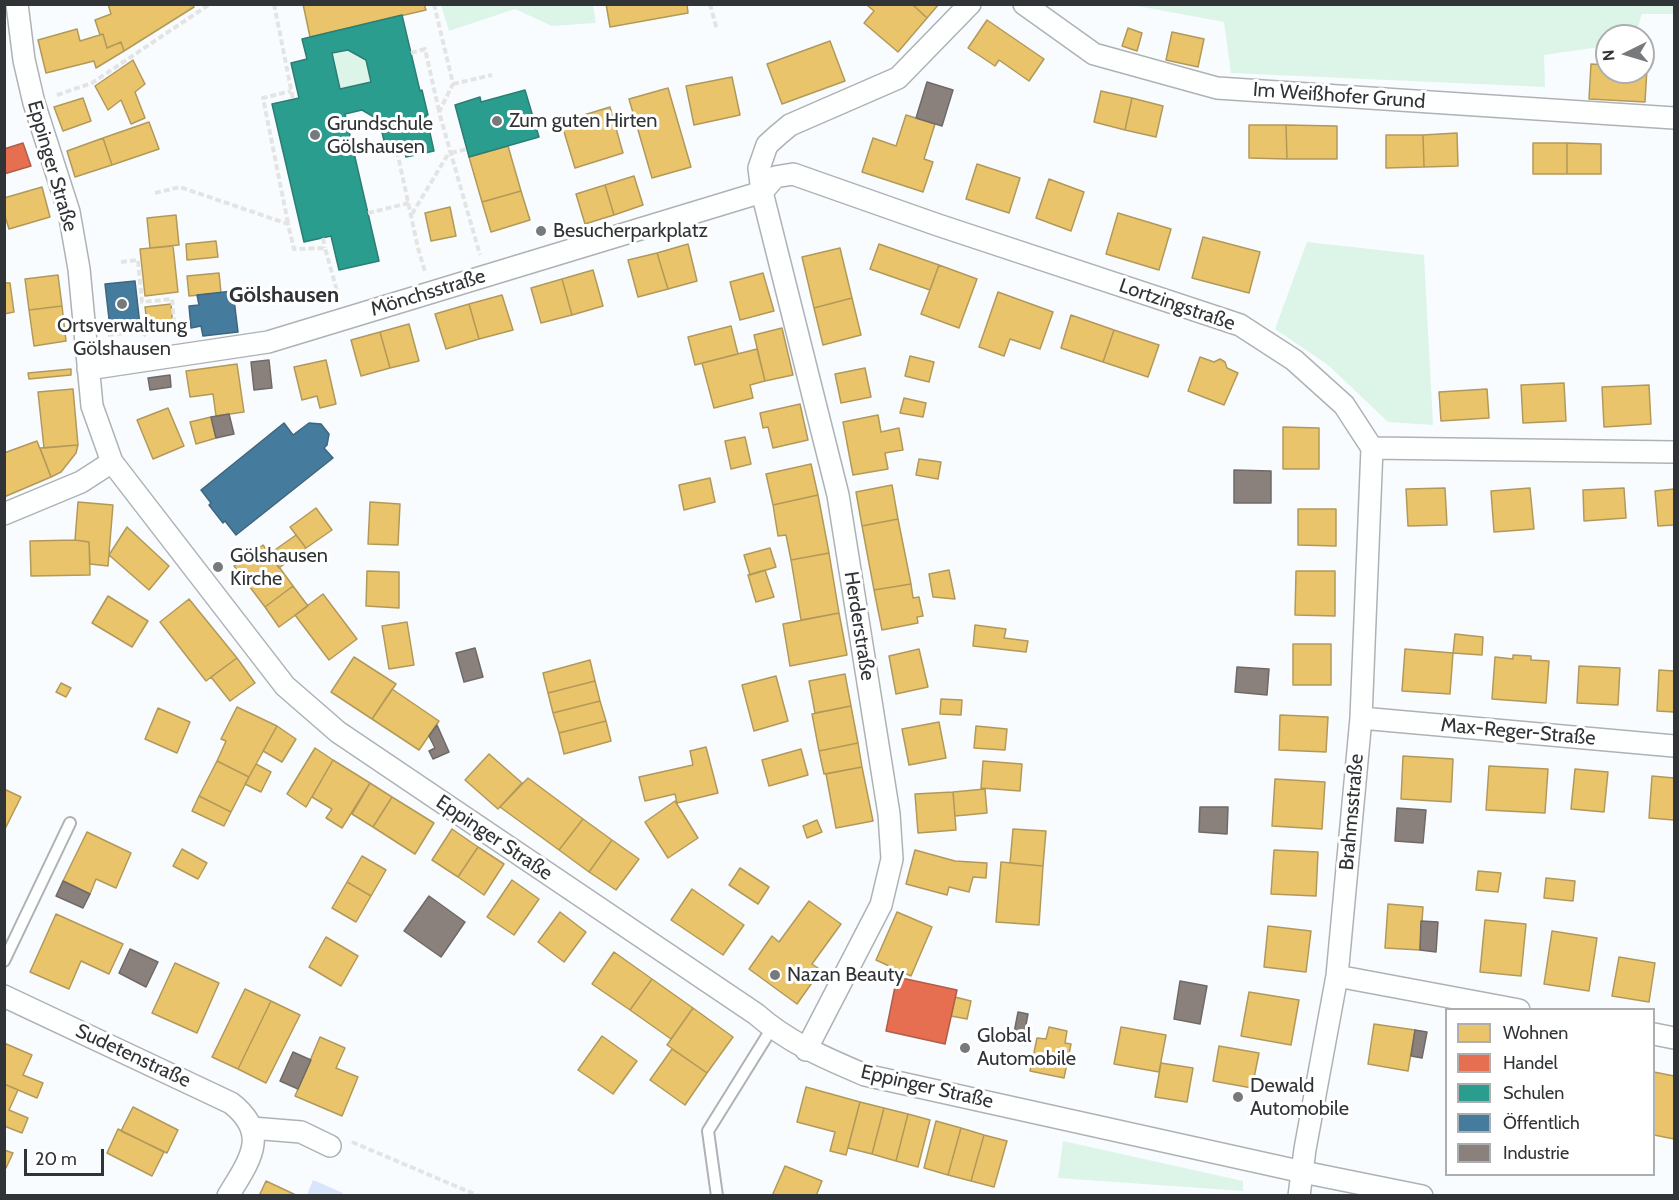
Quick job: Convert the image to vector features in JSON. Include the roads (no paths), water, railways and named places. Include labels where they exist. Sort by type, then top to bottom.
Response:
[{"type":"street","name":"Eppinger Straße","points":[[17,4],[24,60],[34,103],[69,212],[79,269],[92,406],[112,462],[285,686],[338,732],[806,1050],[865,1075],[1303,1172],[1422,1196]]},
{"type":"street","points":[[762,192],[759,168],[767,145],[790,125],[898,78],[970,4]]},
{"type":"street","name":"Im Weißhofer Grund","points":[[1024,4],[1094,54],[1217,88],[1674,118]]},
{"type":"street","name":"Lortzingstraße","points":[[762,192],[775,177],[793,174],[938,225],[1240,325],[1294,360],[1344,405],[1372,448]]},
{"type":"street","name":"Mönchsstraße","points":[[88,369],[268,342],[762,192]]},
{"type":"street","name":"Herderstraße","points":[[762,192],[837,495],[889,814],[892,859],[881,905],[806,1050]]},
{"type":"street","points":[[1372,448],[1674,452]]},
{"type":"street","name":"Brahmsstraße","points":[[1299,1196],[1337,976],[1361,718],[1372,448]]},
{"type":"street","points":[[4,514],[81,482],[112,462]]},
{"type":"street","name":"Max-Reger-Straße","points":[[1361,718],[1674,746]]},
{"type":"street","points":[[1337,976],[1508,1008]]},
{"type":"street","name":"Sudetenstraße","points":[[4,996],[231,1102],[245,1113],[252,1128]]},
{"type":"street","points":[[1655,1034],[1674,1038]]},
{"type":"street","points":[[228,1196],[251,1158],[254,1140],[252,1128],[301,1132],[330,1146]]},
{"type":"lane","points":[[4,961],[70,823]]},
{"type":"lane","points":[[717,1196],[708,1131],[772,1028]]},
{"type":"water","points":[[313,1180],[343,1193],[342,1195],[307,1195]]},
{"type":"place","name":"Zum guten Hirten","points":[[497,121]]},
{"type":"place","name":"Grundschule Gölshausen","points":[[315,135]]},
{"type":"place","name":"Besucherparkplatz","points":[[541,231]]},
{"type":"place","name":"Ortsverwaltung Gölshausen","points":[[122,304]]},
{"type":"place","name":"Gölshausen Kirche","points":[[218,567]]},
{"type":"place","name":"Nazan Beauty","points":[[775,975]]},
{"type":"place","name":"Global Automobile","points":[[965,1048]]},
{"type":"place","name":"Dewald Automobile","points":[[1238,1097]]},
{"type":"district","name":"Gölshausen","points":[[284,296]]}]
